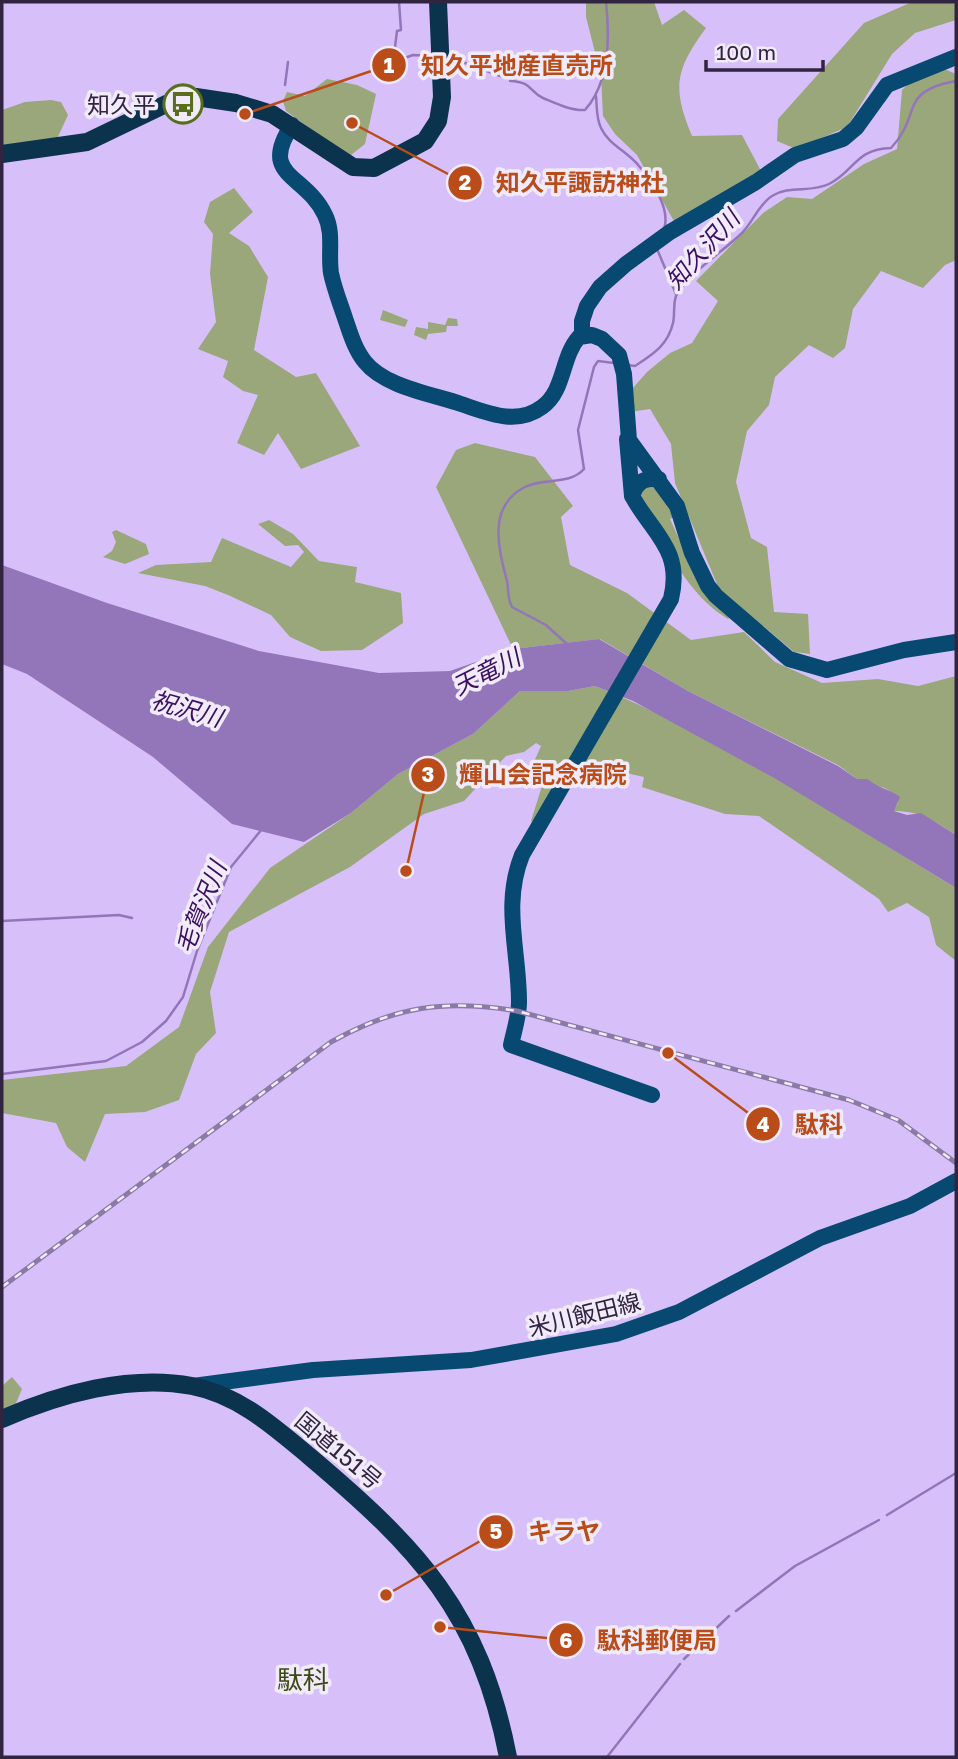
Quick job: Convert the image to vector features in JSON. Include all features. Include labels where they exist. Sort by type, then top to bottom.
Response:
[{"type":"highway","points":[[2,153],[87,142],[166,104],[197,97],[236,103],[272,114],[354,167],[363,169],[382,165],[425,141],[438,121],[442,97],[438,2]]},
{"type":"highway","name":"国道151号","points":[[2,1419],[44,1402],[110,1387],[150,1383],[193,1386],[236,1402],[268,1422],[405,1542],[444,1592],[466,1628],[493,1693],[508,1757]]},
{"type":"main road","points":[[292,125],[278,150],[281,166],[315,198],[327,220],[333,283],[353,339],[372,368],[409,386],[495,415],[519,417],[532,413],[551,399],[575,342],[582,335],[582,321],[593,297],[600,287],[626,264],[670,232],[756,182],[794,155],[844,139],[856,128],[887,85],[956,57]]},
{"type":"main road","points":[[582,335],[602,339],[614,348],[622,364],[628,479],[632,496],[662,538],[673,562],[674,586],[657,626],[523,855],[514,875],[510,904],[519,1000],[511,1045],[652,1095]]},
{"type":"main road","points":[[626,430],[635,452],[659,479],[677,506],[699,570],[716,596],[789,659],[827,670],[904,650],[956,642]]},
{"type":"main road","points":[[632,496],[636,485],[641,481],[659,479]]},
{"type":"main road","name":"米川飯田線","points":[[193,1386],[313,1370],[471,1360],[616,1334],[679,1312],[820,1238],[911,1206],[956,1181]]},
{"type":"green space","points":[[586,2],[654,2],[662,25],[684,10],[706,28],[688,56],[680,80],[681,105],[692,136],[742,135],[761,171],[675,223],[637,155],[615,134],[603,116],[601,76],[586,17]]},
{"type":"green space","points":[[912,2],[956,2],[956,20],[915,33],[892,54],[847,127],[796,149],[777,141],[778,119],[864,23]]},
{"type":"green space","points":[[942,68],[956,74],[956,260],[945,265],[923,288],[881,271],[853,309],[845,348],[833,358],[809,345],[775,377],[769,405],[747,431],[736,482],[751,538],[767,547],[774,612],[808,614],[810,654],[794,652],[719,589],[675,483],[671,444],[650,409],[630,412],[632,389],[670,353],[692,343],[718,301],[696,281],[763,213],[787,197],[812,199],[864,164],[897,149],[902,90],[917,76]]},
{"type":"green space","points":[[327,79],[357,85],[376,94],[365,144],[351,155],[344,154],[286,111],[283,101],[287,92],[305,96]]},
{"type":"green space","points":[[25,102],[61,102],[68,115],[56,141],[2,148],[2,110]]},
{"type":"green space","points":[[234,188],[253,212],[229,233],[249,246],[268,277],[254,350],[296,377],[316,373],[360,446],[301,469],[278,433],[264,455],[237,443],[258,395],[243,391],[223,377],[228,361],[198,349],[216,322],[210,274],[213,234],[204,222],[210,202]]},
{"type":"green space","points":[[383,310],[408,320],[405,327],[380,320]]},
{"type":"green space","points":[[448,318],[457,319],[458,326],[447,326],[446,332],[428,334],[426,340],[414,335],[416,327],[428,329],[428,322],[445,325]]},
{"type":"green space","points":[[475,443],[535,457],[573,506],[561,517],[570,565],[627,593],[691,640],[744,632],[775,662],[822,683],[878,679],[918,686],[956,676],[956,835],[926,817],[893,811],[898,803],[886,789],[875,786],[868,779],[857,779],[838,765],[688,691],[600,639],[513,649],[436,487],[456,450]]},
{"type":"green space","points":[[657,484],[676,516],[670,519],[680,541],[683,541],[730,617],[728,619],[712,608],[687,580],[638,495],[643,486]]},
{"type":"green space","points":[[269,520],[293,534],[319,561],[357,567],[355,582],[401,593],[403,623],[362,650],[321,651],[290,637],[271,615],[228,595],[205,586],[138,573],[156,565],[211,562],[222,538],[291,567],[304,552],[298,545],[285,546],[258,524]]},
{"type":"green space","points":[[116,530],[146,544],[149,554],[125,564],[103,557],[112,551],[116,542],[112,532]]},
{"type":"green space","points":[[595,686],[642,706],[735,754],[956,888],[956,961],[936,945],[929,917],[907,903],[888,912],[879,899],[759,816],[725,814],[642,787],[644,777],[582,763],[534,823],[531,821],[542,786],[533,764],[541,746],[536,743],[524,752],[506,756],[464,801],[424,814],[350,867],[229,932],[210,992],[216,1033],[196,1054],[179,1100],[145,1112],[105,1114],[85,1162],[67,1147],[56,1123],[2,1113],[2,1080],[126,1066],[179,1027],[208,947],[270,868],[351,813],[398,774],[473,734],[520,691],[568,691]]},
{"type":"green space","points":[[12,1377],[22,1389],[14,1408],[2,1412],[2,1386]]},
{"type":"water","points":[[2,565],[107,603],[259,651],[379,673],[450,671],[513,649],[599,639],[688,691],[838,766],[857,779],[868,779],[896,794],[900,797],[894,811],[907,815],[921,813],[956,835],[956,888],[776,779],[633,701],[595,686],[568,691],[520,691],[473,734],[398,774],[351,813],[304,842],[232,824],[153,757],[27,674],[2,664]]},
{"type":"waterway","points":[[399,2],[401,30],[397,31],[394,55],[399,60],[413,55],[435,56]]},
{"type":"waterway","points":[[510,81],[523,83],[538,95],[558,104],[585,110],[604,73],[608,45],[606,2]]},
{"type":"waterway","points":[[448,60],[457,60],[503,77]]},
{"type":"waterway","points":[[285,85],[288,62]]},
{"type":"waterway","name":"知久沢川","points":[[628,365],[635,366],[664,343],[671,331],[675,299],[681,288],[742,233],[767,199],[786,191],[822,187],[838,179],[862,156],[879,149],[891,148],[901,136],[918,98],[925,91],[956,81]]},
{"type":"waterway","points":[[596,96],[598,120],[604,134],[639,166],[659,196],[665,213],[664,229]]},
{"type":"waterway","points":[[657,249],[676,294]]},
{"type":"waterway","name":"知久沢川","points":[[568,645],[546,625],[512,607],[499,543],[500,518],[512,496],[523,488],[571,478],[584,469],[578,430],[594,367],[598,361],[614,363]]},
{"type":"waterway","name":"毛賀沢川","points":[[2,1074],[106,1061],[142,1042],[166,1021],[183,997],[197,951],[231,867],[262,829]]},
{"type":"waterway","points":[[2,921],[119,915],[132,918]]},
{"type":"waterway","points":[[178,928],[203,935]]},
{"type":"waterway","points":[[887,1515],[956,1473]]},
{"type":"waterway","points":[[736,1611],[795,1566],[879,1520]]},
{"type":"waterway","points":[[684,1659],[729,1616]]},
{"type":"waterway","points":[[607,1757],[680,1664]]},
{"type":"railway","points":[[2,1287],[331,1042],[377,1020],[421,1008],[467,1006],[517,1011],[849,1100],[898,1120],[956,1163]]},
{"type":"place","name":"知久平","points":[[183,104]]},
{"type":"place","name":"知久平地産直売所","points":[[245,114]]},
{"type":"place","name":"知久平諏訪神社","points":[[352,123]]},
{"type":"place","name":"輝山会記念病院","points":[[406,871]]},
{"type":"place","name":"駄科","points":[[668,1053]]},
{"type":"place","name":"キラヤ","points":[[386,1595]]},
{"type":"place","name":"駄科郵便局","points":[[440,1627]]},
{"type":"district","name":"駄科","points":[[303,1679]]},
{"type":"water label","name":"天竜川","points":[[486,671]]},
{"type":"water label","name":"祝沢川","points":[[187,708]]}]
